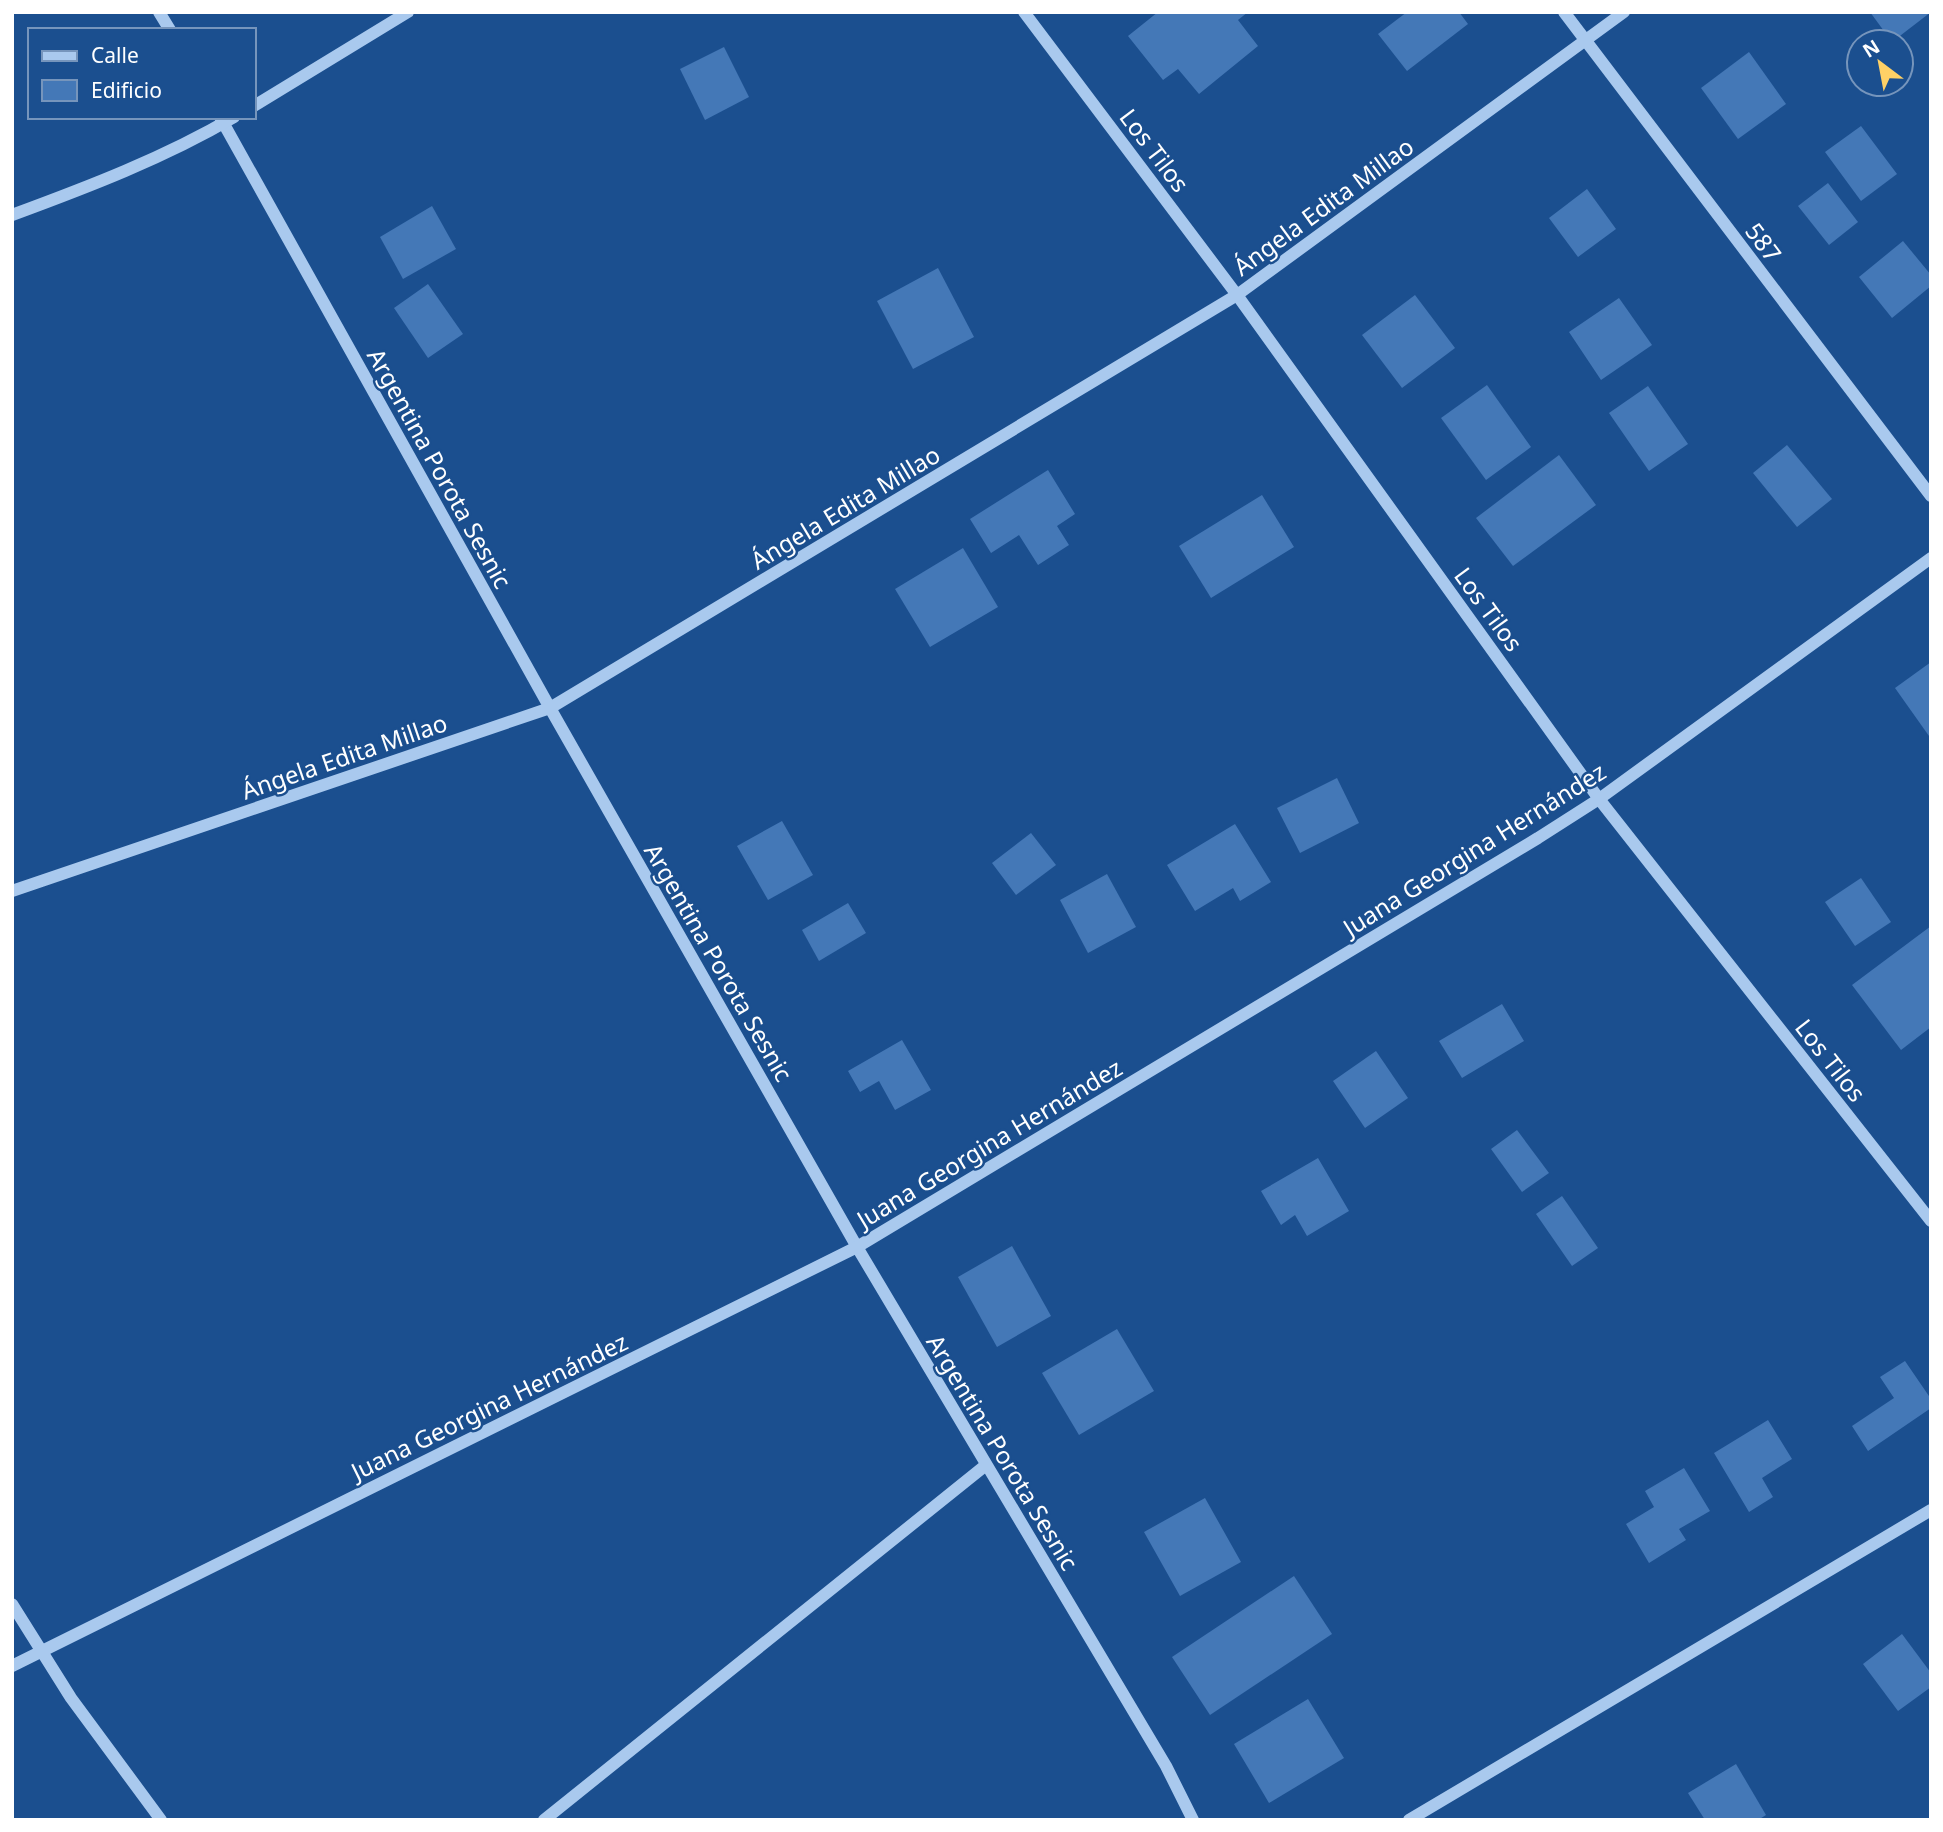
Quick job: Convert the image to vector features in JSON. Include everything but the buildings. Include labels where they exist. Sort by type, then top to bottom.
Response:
[{"type":"street","points":[[159,12],[169,28]]},
{"type":"street","points":[[256,105],[408,12]]},
{"type":"street","name":"Los Tilos","points":[[1024,12],[1237,295],[1599,799],[1931,1221]]},
{"type":"street","name":"587","points":[[1564,12],[1931,496]]},
{"type":"street","name":"Ángela Edita Millao","points":[[12,891],[550,708],[1237,295],[1624,12]]},
{"type":"street","points":[[12,215],[154,159],[226,119]]},
{"type":"street","name":"Argentina Porota Sesnic","points":[[226,119],[550,708],[857,1247],[1166,1766],[1193,1820]]},
{"type":"street","name":"Juana Georgina Hernández","points":[[12,1667],[857,1247],[1599,799],[1931,558]]},
{"type":"street","points":[[544,1820],[986,1465]]},
{"type":"street","points":[[1409,1820],[1931,1510]]},
{"type":"street","points":[[12,1604],[71,1698],[160,1820]]}]
